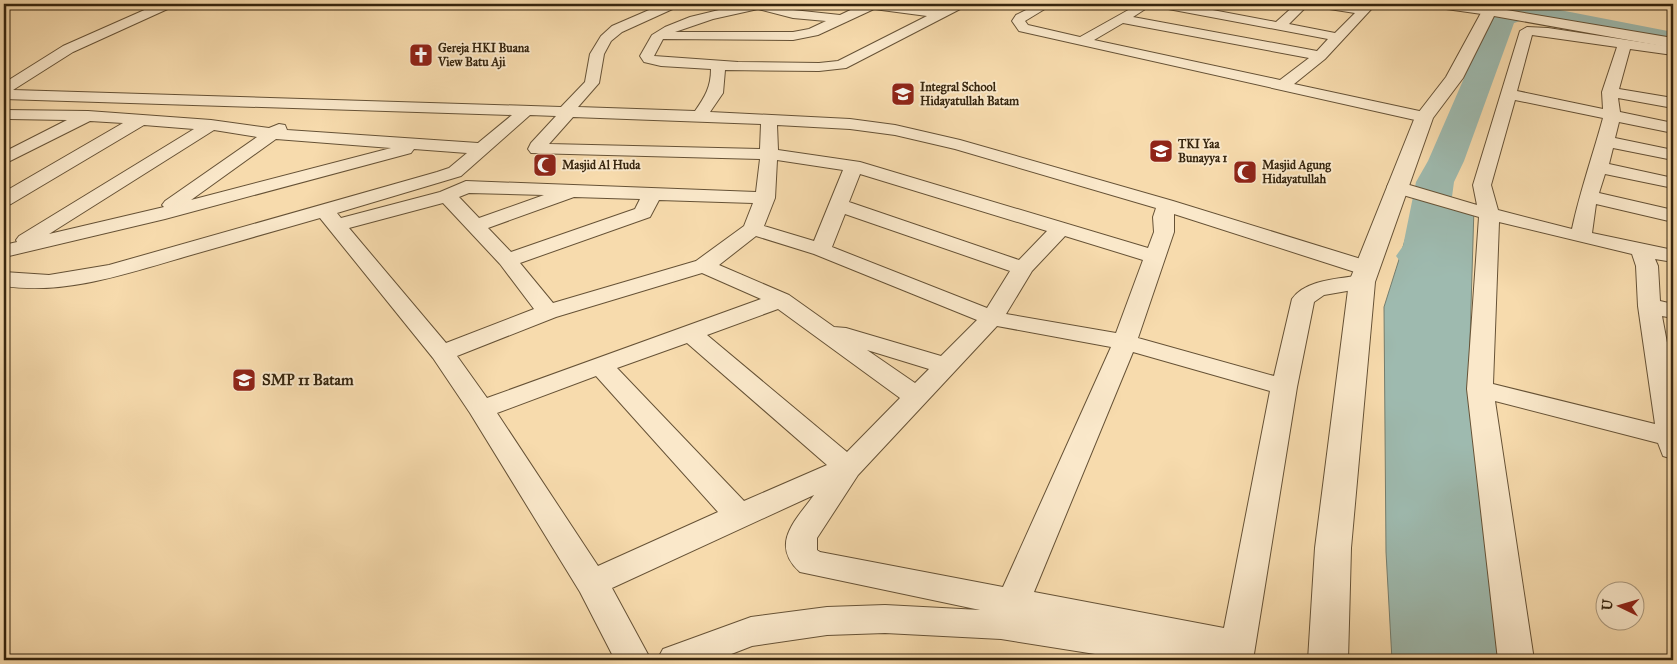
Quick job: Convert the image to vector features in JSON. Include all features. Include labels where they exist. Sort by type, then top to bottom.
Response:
[{"type":"street","points":[[4,89],[68,49],[168,4]]},
{"type":"street","points":[[673,4],[617,29],[606,39],[597,54],[592,83],[537,149],[769,154],[854,166],[1156,257]]},
{"type":"street","points":[[793,14],[761,4],[688,22],[658,36],[648,56],[649,59],[661,62],[718,65],[819,67],[841,64],[960,4]]},
{"type":"street","points":[[658,36],[793,36],[813,32],[869,4],[940,14]]},
{"type":"street","points":[[1048,4],[1020,18],[1018,21],[1024,28],[1424,117]]},
{"type":"street","points":[[1084,40],[1147,4]]},
{"type":"street","points":[[1162,4],[1337,37]]},
{"type":"street","points":[[1212,13],[1224,4]]},
{"type":"street","points":[[1279,26],[1303,4]]},
{"type":"street","points":[[1323,4],[1366,7]]},
{"type":"street","points":[[1439,4],[1673,43]]},
{"type":"street","points":[[1283,85],[1320,56],[1366,7]]},
{"type":"street","points":[[1328,660],[1333,548],[1364,275],[1404,189],[1424,117],[1454,78],[1489,11]]},
{"type":"street","points":[[724,13],[793,14],[840,19]]},
{"type":"street","points":[[1123,19],[1320,56]]},
{"type":"street","points":[[1516,660],[1480,389],[1489,214],[1482,185],[1527,31],[1548,32],[1625,43],[1673,52]]},
{"type":"street","points":[[1581,238],[1588,196],[1599,167],[1612,116],[1610,92],[1625,43]]},
{"type":"street","points":[[699,116],[715,94],[719,82],[718,65]]},
{"type":"street","points":[[1610,92],[1673,103]]},
{"type":"street","points":[[4,94],[311,108],[699,116],[850,124],[913,134],[970,148],[1166,205],[1364,275]]},
{"type":"street","points":[[1510,94],[1673,128]]},
{"type":"street","points":[[6,116],[52,95]]},
{"type":"street","points":[[158,215],[311,108]]},
{"type":"street","points":[[331,218],[455,172],[526,111]]},
{"type":"street","points":[[6,116],[88,116],[483,149]]},
{"type":"street","points":[[4,159],[88,116]]},
{"type":"street","points":[[442,354],[548,312],[704,266],[753,229],[765,198],[769,154],[769,119]]},
{"type":"street","points":[[4,200],[139,120]]},
{"type":"street","points":[[6,252],[211,125]]},
{"type":"street","points":[[280,182],[344,138]]},
{"type":"street","points":[[1605,141],[1673,155]]},
{"type":"street","points":[[6,252],[158,215],[420,145]]},
{"type":"street","points":[[821,250],[854,166]]},
{"type":"street","points":[[1599,167],[1673,183]]},
{"type":"street","points":[[4,279],[32,281],[82,278],[331,218],[447,196],[466,188],[574,190],[765,198]]},
{"type":"street","points":[[1404,189],[1447,203],[1581,238],[1673,256]]},
{"type":"street","points":[[476,226],[559,198],[574,190]]},
{"type":"street","points":[[507,260],[644,213],[653,193]]},
{"type":"street","points":[[447,196],[507,260],[548,312]]},
{"type":"street","points":[[1588,196],[1673,216]]},
{"type":"street","points":[[838,205],[1022,268]]},
{"type":"street","points":[[1013,602],[1125,342],[1165,228],[1163,218],[1166,205]]},
{"type":"street","points":[[331,218],[442,354],[481,409],[592,583],[633,660]]},
{"type":"street","points":[[1061,228],[1022,268],[992,318],[848,468],[801,537],[802,555],[811,563],[1013,602],[1235,655]]},
{"type":"street","points":[[753,229],[821,250],[992,318],[1125,342],[1284,387]]},
{"type":"street","points":[[1480,389],[1672,443],[1665,360],[1649,306],[1647,266],[1641,249]]},
{"type":"street","points":[[704,266],[780,300],[917,397]]},
{"type":"street","points":[[1235,655],[1284,387],[1303,299],[1317,290],[1364,275]]},
{"type":"street","points":[[481,409],[780,300]]},
{"type":"street","points":[[1649,306],[1673,311]]},
{"type":"street","points":[[819,327],[946,366]]},
{"type":"street","points":[[689,332],[848,468]]},
{"type":"street","points":[[600,366],[739,515]]},
{"type":"street","points":[[592,583],[739,515],[848,468]]},
{"type":"street","points":[[675,660],[751,632],[827,621],[886,618],[1001,625],[1235,655]]},
{"type":"shaded area","points":[[1420,193],[1474,207],[1469,374],[1507,660],[1392,660],[1386,552],[1384,307]]},
{"type":"waterway","points":[[1418,256],[1424,248],[1435,182],[1446,161],[1504,16],[1515,15],[1523,10],[1673,40]]},
{"type":"place","name":"Gereja HKI Buana View Batu Aji","points":[[421,55]]},
{"type":"place","name":"Integral School Hidayatullah Batam","points":[[903,94]]},
{"type":"place","name":"TKI Yaa Bunayya 1","points":[[1161,151]]},
{"type":"place","name":"Masjid Al Huda","points":[[545,165]]},
{"type":"place","name":"Masjid Agung Hidayatullah","points":[[1245,172]]},
{"type":"place","name":"SMP 11 Batam","points":[[244,380]]}]
